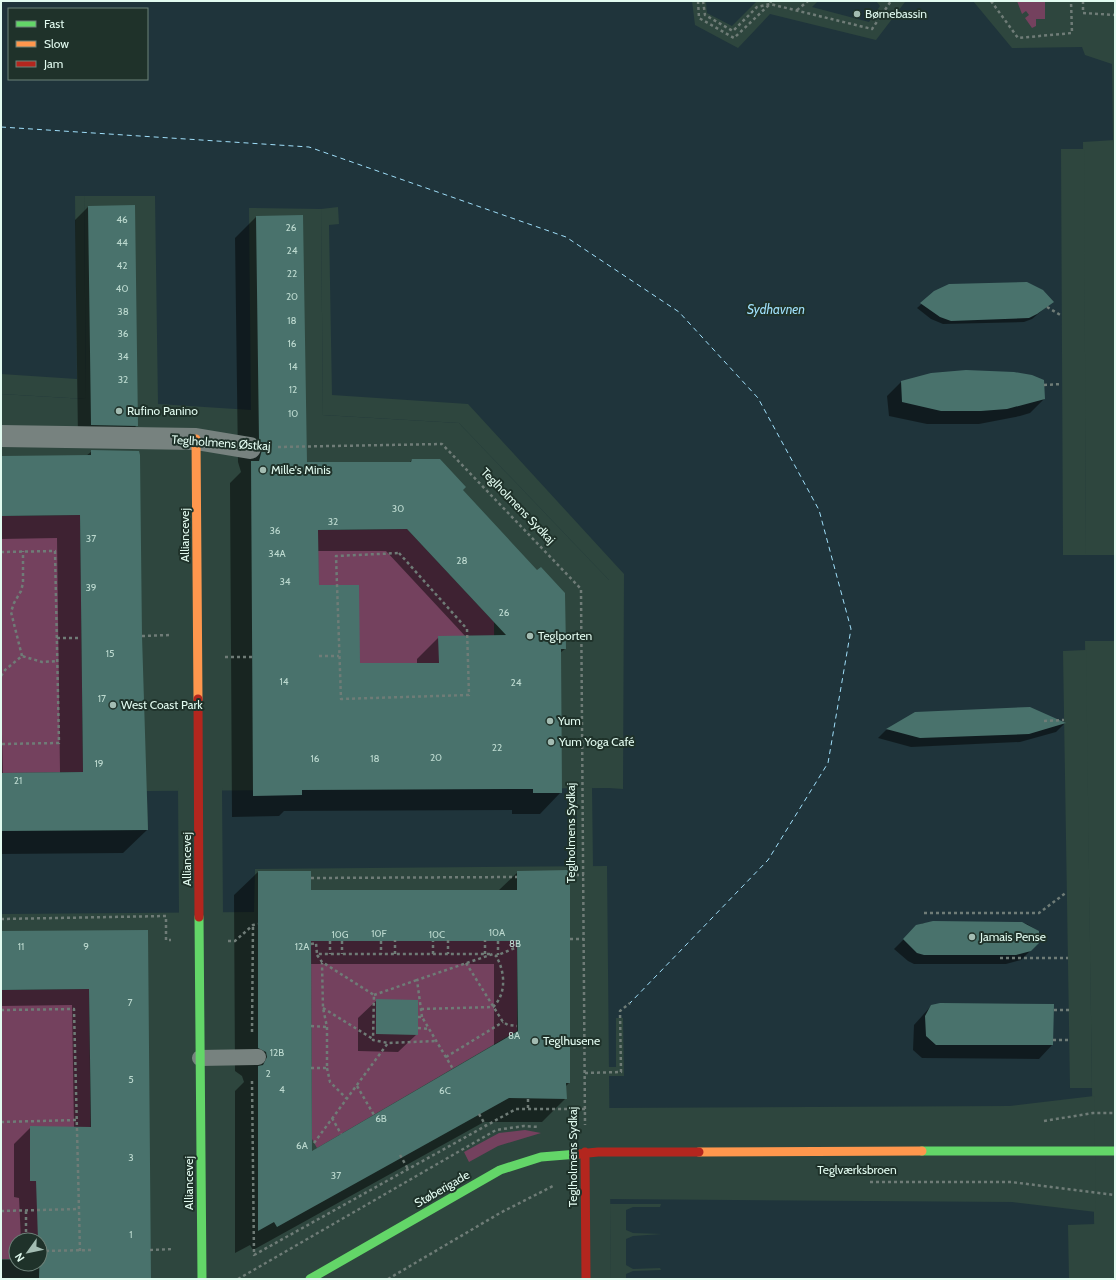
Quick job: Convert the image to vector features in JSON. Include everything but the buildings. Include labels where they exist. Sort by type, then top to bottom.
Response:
[{"type":"street","name":"Teglholmens Østkaj","points":[[1,436],[196,439],[250,448]]},
{"type":"street","name":"Alliancevej","points":[[196,439],[202,1279]]},
{"type":"street","name":"Teglværksbroen","points":[[598,1152],[1111,1151]]},
{"type":"street","name":"Teglholmens Sydkaj","points":[[585,1152],[586,1279]]},
{"type":"street","name":"Støberigade","points":[[310,1279],[500,1170],[542,1157],[598,1152]]},
{"type":"lane","points":[[200,1058],[255,1057]]},
{"type":"path","points":[[698,1],[699,18],[734,38],[770,3]]},
{"type":"path","points":[[703,1],[705,15],[734,31],[757,7],[770,3],[796,11],[872,29],[892,1]]},
{"type":"path","points":[[796,11],[808,1]]},
{"type":"path","points":[[991,1],[1018,38],[1072,33],[1071,1]]},
{"type":"path","points":[[1083,1],[1083,13],[1115,15]]},
{"type":"path","points":[[1047,307],[1062,316]]},
{"type":"path","points":[[1044,385],[1062,384]]},
{"type":"path","name":"Teglholmens Østkaj","points":[[250,448],[442,444]]},
{"type":"path","name":"Teglholmens Sydkaj","points":[[442,444],[581,589],[585,1152]]},
{"type":"path","points":[[22,656],[11,612],[14,602],[21,591],[23,583],[23,551]]},
{"type":"path","points":[[1,552],[55,551],[59,743],[1,744]]},
{"type":"path","points":[[399,553],[467,629],[469,695],[341,699],[339,656],[336,556],[399,553]]},
{"type":"path","points":[[57,638],[81,638]]},
{"type":"path","points":[[22,656],[42,662],[58,661]]},
{"type":"path","points":[[1,676],[9,666],[22,656]]},
{"type":"path","points":[[319,656],[339,656]]},
{"type":"path","points":[[1044,721],[1064,720]]},
{"type":"path","points":[[570,875],[584,875]]},
{"type":"path","points":[[311,878],[517,876]]},
{"type":"path","points":[[924,913],[1039,913],[1067,892]]},
{"type":"path","points":[[1,919],[166,916],[166,940],[199,940]]},
{"type":"path","points":[[253,925],[255,1057],[253,1172],[254,1255],[516,1108],[585,1108]]},
{"type":"path","points":[[570,939],[584,939]]},
{"type":"path","points":[[381,940],[381,954]]},
{"type":"path","points":[[395,940],[395,954]]},
{"type":"path","points":[[433,940],[433,954]]},
{"type":"path","points":[[448,940],[448,954]]},
{"type":"path","points":[[485,940],[485,954]]},
{"type":"path","points":[[493,1007],[501,996],[503,985],[503,975],[497,955],[498,940]]},
{"type":"path","points":[[330,941],[330,954]]},
{"type":"path","points":[[342,941],[342,954]]},
{"type":"path","points":[[253,942],[258,943]]},
{"type":"path","points":[[311,944],[316,943],[316,954],[322,962],[374,995]]},
{"type":"path","points":[[316,954],[497,955],[517,947]]},
{"type":"path","points":[[374,995],[493,954]]},
{"type":"path","points":[[1000,958],[1068,958]]},
{"type":"path","points":[[322,962],[323,1008],[327,1027],[327,1068],[330,1082],[346,1098]]},
{"type":"path","points":[[466,963],[503,1022],[508,1025],[517,1026]]},
{"type":"path","points":[[417,980],[422,1017],[453,1069]]},
{"type":"path","points":[[373,1040],[375,1005],[374,995]]},
{"type":"path","points":[[584,1073],[621,1072],[620,1011],[630,1003]]},
{"type":"path","points":[[421,1009],[493,1007]]},
{"type":"path","points":[[323,1008],[373,1040],[388,1043],[437,1042]]},
{"type":"path","points":[[1,1010],[74,1009],[80,1251]]},
{"type":"path","points":[[1054,1010],[1069,1010]]},
{"type":"path","points":[[446,1057],[503,1022]]},
{"type":"path","points":[[311,1026],[327,1027]]},
{"type":"path","points":[[418,1028],[429,1029]]},
{"type":"path","points":[[1054,1040],[1069,1040]]},
{"type":"path","points":[[314,1143],[388,1043]]},
{"type":"path","points":[[312,1068],[327,1068]]},
{"type":"path","points":[[357,1086],[374,1115]]},
{"type":"path","points":[[528,1099],[528,1108]]},
{"type":"path","points":[[1106,1113],[1115,1113]]},
{"type":"path","points":[[479,1114],[486,1126]]},
{"type":"path","points":[[332,1118],[341,1134]]},
{"type":"path","points":[[1,1122],[77,1120]]},
{"type":"path","points":[[238,1279],[496,1130],[524,1126],[547,1128]]},
{"type":"path","points":[[400,1155],[408,1169]]},
{"type":"path","points":[[253,1172],[258,1172]]},
{"type":"path","points":[[388,1279],[535,1194],[556,1185],[585,1182]]},
{"type":"path","name":"Teglværksbroen","points":[[868,1182],[1011,1182],[1115,1195]]},
{"type":"path","points":[[1,1211],[79,1209]]},
{"type":"path","points":[[26,1211],[26,1232]]},
{"type":"path","points":[[48,1251],[92,1250]]},
{"type":"shaded area","points":[[1017,1],[1045,1],[1045,19],[1036,19],[1036,26],[1032,28],[1025,18],[1029,15],[1026,11],[1022,14]]},
{"type":"shaded area","points":[[80,515],[83,772],[1,773],[1,516]]},
{"type":"shaded area","points":[[407,529],[494,622],[495,723],[319,724],[318,530]]},
{"type":"shaded area","points":[[517,940],[517,1031],[317,1148],[312,1139],[311,941]]},
{"type":"shaded area","points":[[89,989],[92,1250],[48,1242],[48,1232],[8,1232],[8,1259],[1,1259],[1,990]]},
{"type":"shaded area","points":[[525,1130],[541,1133],[498,1146],[469,1162],[464,1152],[499,1133]]},
{"type":"water","name":"Sydhavnen","points":[[1,1],[973,1],[1012,48],[1082,47],[1085,55],[1115,65],[1115,140],[1083,142],[1086,555],[1115,555],[1115,641],[1085,641],[1095,1279],[611,1279],[607,866],[255,869],[254,912],[1,914],[1,831],[148,830],[147,791],[609,788],[609,580],[459,423],[323,415],[321,209],[249,208],[251,410],[158,404],[155,196],[84,196],[86,399],[1,394]]},
{"type":"pier","points":[[692,1],[706,1],[707,13],[732,26],[757,1],[818,1],[812,7],[869,22],[880,6],[876,1],[905,2],[876,40],[770,14],[738,48],[695,25]]},
{"type":"pier","points":[[1112,62],[1115,63],[1115,142],[1113,142]]},
{"type":"pier","points":[[1061,149],[1084,149],[1086,555],[1063,555]]},
{"type":"pier","points":[[75,196],[84,196],[86,399],[1,394],[1,374],[77,379]]},
{"type":"pier","points":[[338,207],[339,224],[329,225],[332,395],[468,404],[624,574],[623,789],[609,788],[609,580],[459,423],[323,415],[321,209]]},
{"type":"pier","points":[[1086,650],[1092,1088],[1070,1088],[1063,651]]},
{"type":"pier","points":[[592,787],[593,867],[577,867],[577,788]]},
{"type":"pier","points":[[178,788],[222,788],[223,915],[179,915]]},
{"type":"pier","points":[[616,1018],[623,1018],[624,1076],[608,1076],[608,1067],[616,1067]]},
{"type":"pier","points":[[1094,1096],[1096,1212],[1012,1202],[608,1199],[608,1108],[1010,1106]]},
{"type":"pier","points":[[610,1204],[661,1204],[660,1207],[633,1207],[626,1210],[626,1230],[633,1233],[662,1234],[633,1236],[626,1239],[626,1265],[633,1269],[660,1268],[661,1270],[633,1271],[626,1274],[626,1279],[611,1279]]},
{"type":"pier","points":[[1095,1224],[1095,1279],[1069,1279],[1068,1225]]},
{"type":"ferry route","points":[[1,127],[309,147],[566,237],[679,312],[758,398],[819,510],[851,629],[828,763],[768,860],[630,1003]]},
{"type":"traffic: fast","points":[[199,917],[202,1279]]},
{"type":"traffic: fast","points":[[922,1151],[1115,1151]]},
{"type":"traffic: fast","points":[[310,1279],[500,1170],[541,1157],[578,1154]]},
{"type":"traffic: slow","points":[[196,439],[198,699]]},
{"type":"traffic: slow","points":[[699,1152],[922,1151]]},
{"type":"traffic: jam","points":[[198,699],[199,917]]},
{"type":"traffic: jam","points":[[585,1152],[586,1279]]},
{"type":"traffic: jam","points":[[578,1154],[598,1152],[699,1152]]},
{"type":"place","name":"Børnebassin","points":[[857,14]]},
{"type":"place","name":"Rufino Panino","points":[[119,411]]},
{"type":"place","name":"Mille's Minis","points":[[263,470]]},
{"type":"place","name":"Teglporten","points":[[530,636]]},
{"type":"place","name":"West Coast Park","points":[[113,705]]},
{"type":"place","name":"Yum","points":[[550,721]]},
{"type":"place","name":"Yum Yoga Café","points":[[551,742]]},
{"type":"place","name":"Jamais Pense","points":[[972,937]]},
{"type":"place","name":"Teglhusene","points":[[535,1041]]}]
